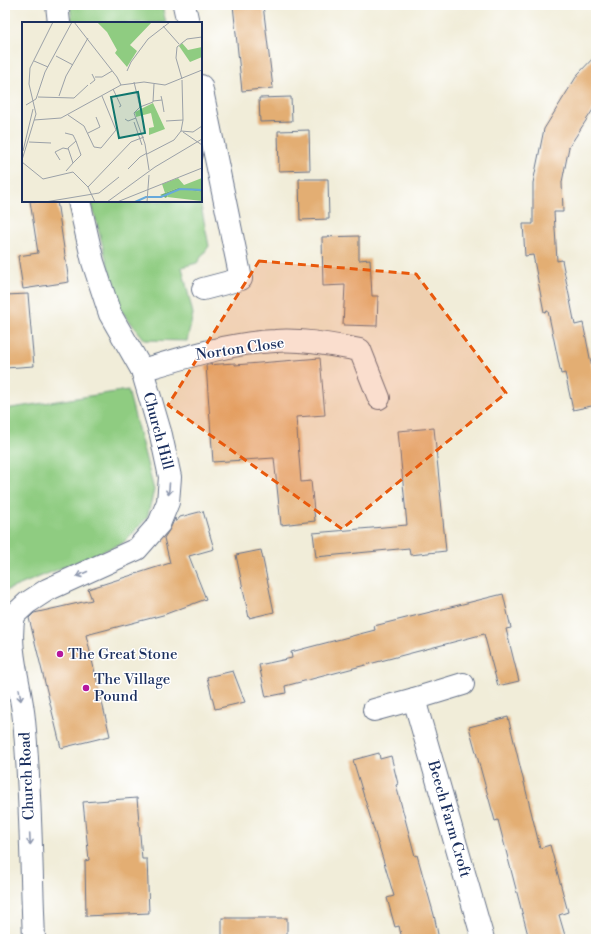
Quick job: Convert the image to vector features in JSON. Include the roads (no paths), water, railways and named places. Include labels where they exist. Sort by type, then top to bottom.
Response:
[{"type":"street","points":[[57,5],[59,22]]},
{"type":"street","points":[[184,5],[188,22]]},
{"type":"street","points":[[202,91],[241,279],[203,289]]},
{"type":"street","name":"Church Hill","points":[[10,614],[47,590],[137,549],[158,524],[168,502],[170,477],[161,436],[142,370],[110,314],[93,262],[80,202]]},
{"type":"street","name":"Norton Close","points":[[142,370],[210,350],[276,340],[322,343],[360,350],[379,398]]},
{"type":"street","name":"Church Road","points":[[10,614],[13,651],[24,720],[34,939]]},
{"type":"street","points":[[374,710],[463,684]]},
{"type":"street","name":"Beech Farm Croft","points":[[414,699],[483,939]]},
{"type":"place","name":"The Great Stone","points":[[60,654]]},
{"type":"place","name":"The Village Pound","points":[[86,688]]}]
